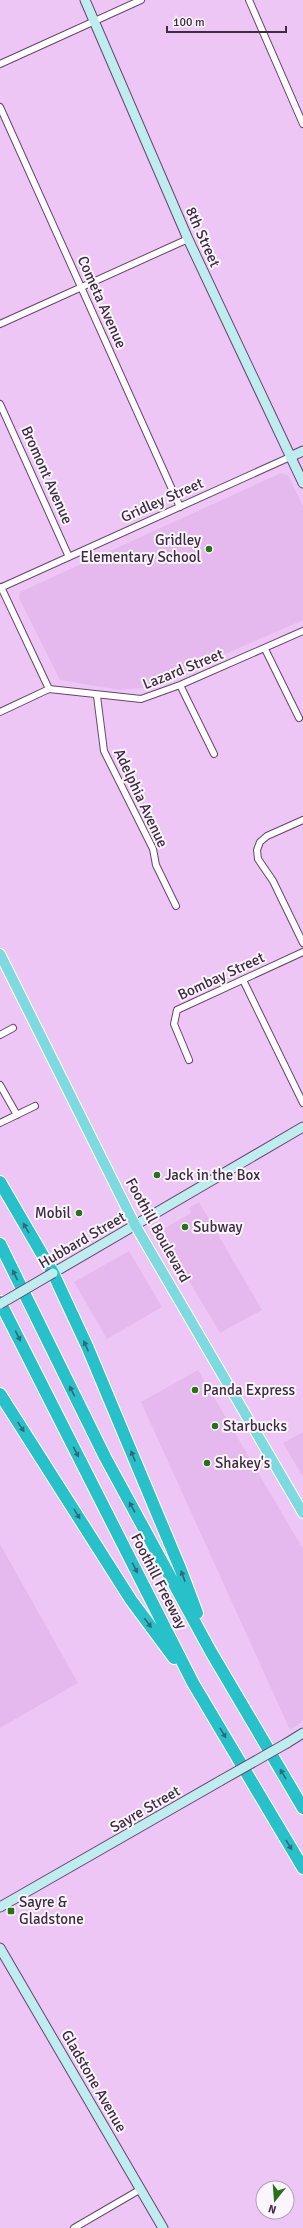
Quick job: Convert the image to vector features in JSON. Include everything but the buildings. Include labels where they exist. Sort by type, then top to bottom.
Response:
[{"type":"highway","points":[[0,1182],[52,1274],[87,1346],[180,1568],[211,1652]]},
{"type":"highway","name":"Foothill Freeway","points":[[0,1244],[105,1457],[211,1652],[303,1808]]},
{"type":"highway","name":"Foothill Freeway","points":[[0,1303],[193,1683],[303,1868]]},
{"type":"highway","points":[[0,1394],[131,1600],[193,1683]]},
{"type":"main road","name":"Foothill Boulevard","points":[[0,954],[136,1225],[303,1513]]},
{"type":"street","name":"8th Street","points":[[85,0],[188,239],[303,483]]},
{"type":"street","points":[[0,64],[141,0]]},
{"type":"street","points":[[249,0],[303,124]]},
{"type":"street","name":"Cometa Avenue","points":[[0,107],[180,507]]},
{"type":"street","points":[[0,324],[188,239]]},
{"type":"street","name":"Bromont Avenue","points":[[0,404],[70,556]]},
{"type":"street","points":[[290,456],[303,451]]},
{"type":"street","name":"Gridley Street","points":[[1,588],[290,456]]},
{"type":"street","points":[[0,712],[49,689],[1,588]]},
{"type":"street","name":"Lazard Street","points":[[49,689],[97,696],[141,700],[265,649],[303,631]]},
{"type":"street","points":[[265,649],[299,718]]},
{"type":"street","points":[[180,685],[214,754]]},
{"type":"street","name":"Adelphia Avenue","points":[[97,696],[104,751],[153,848],[156,865],[176,906]]},
{"type":"street","points":[[303,820],[267,836],[260,842],[257,850],[258,859],[273,881],[303,943]]},
{"type":"street","name":"Bombay Street","points":[[190,1060],[174,1024],[177,1010],[303,952]]},
{"type":"street","points":[[243,980],[303,1102]]},
{"type":"street","points":[[0,1035],[13,1028]]},
{"type":"street","points":[[0,1085],[17,1115]]},
{"type":"street","points":[[0,1123],[35,1106]]},
{"type":"street","name":"Hubbard Street","points":[[0,1303],[303,1127]]},
{"type":"street","name":"Sayre Street","points":[[0,1907],[303,1733]]},
{"type":"street","name":"Gladstone Avenue","points":[[0,1948],[163,2228]]},
{"type":"street","points":[[74,2228],[141,2189]]},
{"type":"shaded area","name":"Gridley Elementary School","points":[[281,473],[288,475],[303,506],[303,620],[150,687],[120,690],[60,680],[19,598],[20,592]]},
{"type":"shaded area","points":[[199,1202],[262,1310],[220,1333],[163,1237],[165,1228],[191,1213],[189,1208]]},
{"type":"shaded area","points":[[129,1251],[162,1307],[107,1339],[74,1282]]},
{"type":"shaded area","points":[[198,1370],[303,1549],[303,1721],[290,1730],[141,1402]]},
{"type":"shaded area","points":[[303,1432],[303,1477],[283,1443]]},
{"type":"shaded area","points":[[0,1544],[78,1683],[0,1728]]},
{"type":"place","name":"Gridley Elementary School","points":[[209,549]]},
{"type":"place","name":"Jack in the Box","points":[[157,1175]]},
{"type":"place","name":"Mobil","points":[[79,1213]]},
{"type":"place","name":"Subway","points":[[185,1227]]},
{"type":"place","name":"Panda Express","points":[[195,1390]]},
{"type":"place","name":"Starbucks","points":[[215,1426]]},
{"type":"place","name":"Shakey's","points":[[207,1463]]},
{"type":"place","name":"Sayre & Gladstone","points":[[11,1911]]}]
